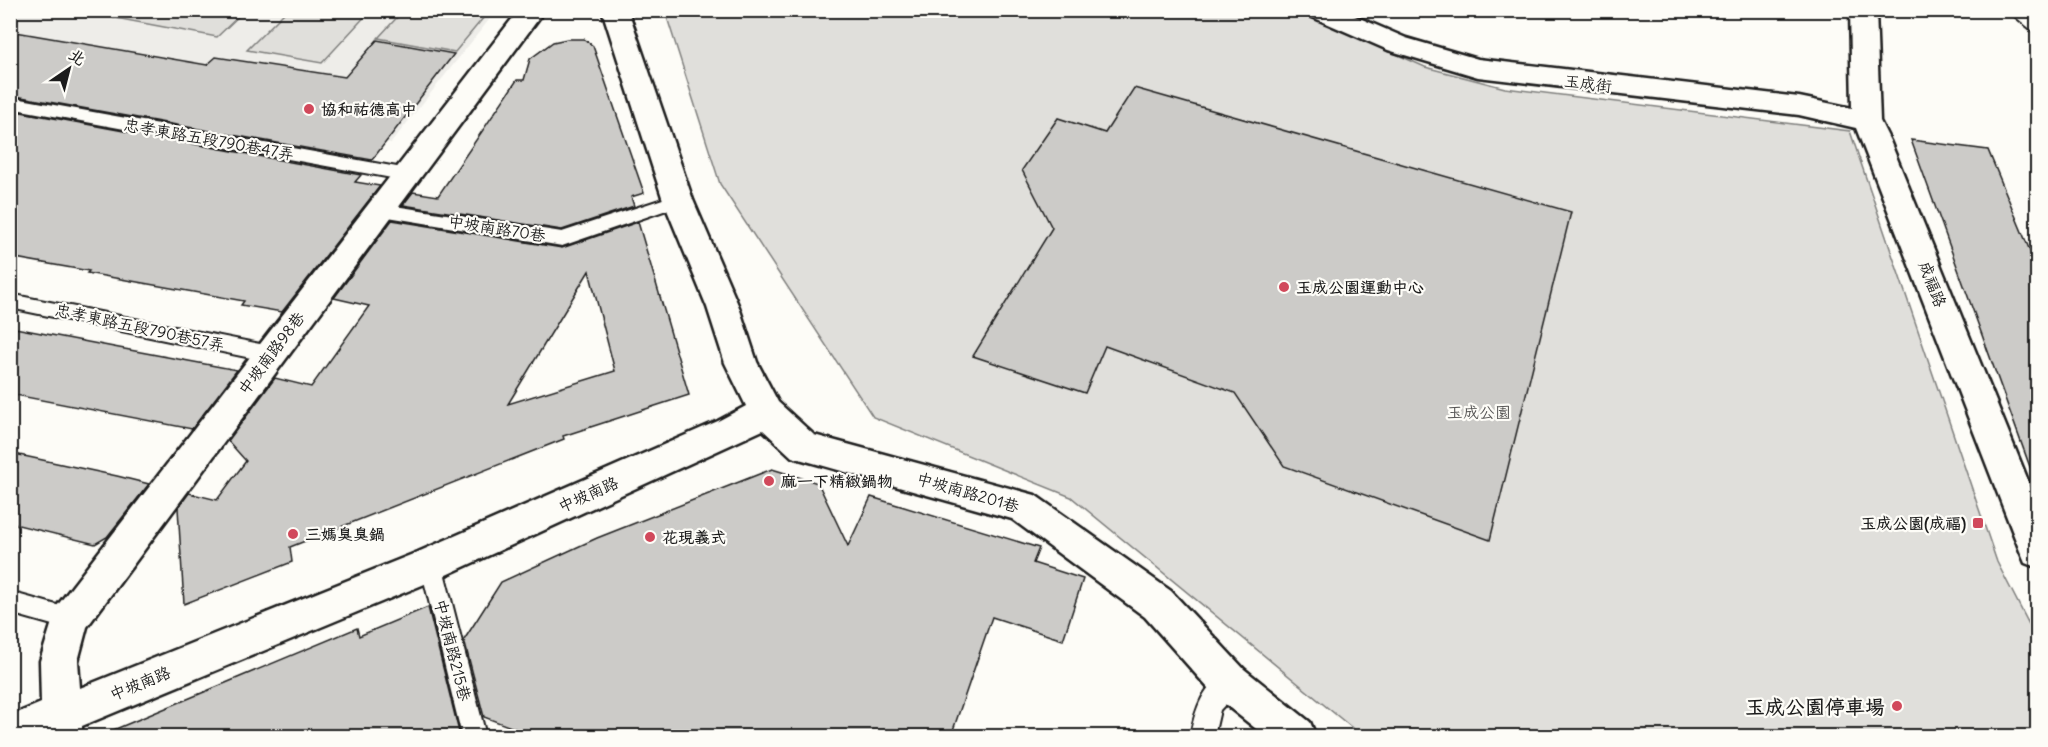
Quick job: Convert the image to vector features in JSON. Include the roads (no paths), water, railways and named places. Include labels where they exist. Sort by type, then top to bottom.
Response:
[{"type":"street","name":"中坡南路98巷","points":[[62,726],[59,661],[69,619],[533,10]]},
{"type":"street","points":[[615,10],[678,200],[723,307],[741,363],[766,412]]},
{"type":"street","name":"玉成街","points":[[1319,10],[1377,38],[1429,57],[1478,68],[1623,87],[1799,106],[1866,122]]},
{"type":"street","name":"成福路","points":[[1863,10],[1866,122],[1885,163],[2037,551]]},
{"type":"street","name":"中坡南路","points":[[10,736],[62,726],[730,431],[766,412]]},
{"type":"street","name":"中坡南路201巷","points":[[766,412],[804,447],[1022,506],[1158,604],[1230,682],[1296,736]]},
{"type":"lane","points":[[2014,10],[2037,28]]},
{"type":"lane","name":"忠孝東路五段790巷47弄","points":[[10,102],[408,175]]},
{"type":"lane","name":"中坡南路70巷","points":[[381,210],[562,239],[678,200]]},
{"type":"lane","name":"忠孝東路五段790巷57弄","points":[[10,301],[270,354]]},
{"type":"lane","name":"中坡南路215巷","points":[[431,564],[474,736]]},
{"type":"lane","points":[[10,602],[69,619]]},
{"type":"lane","points":[[1202,736],[1210,704],[1230,682]]},
{"type":"place","name":"協和祐德高中","points":[[309,109]]},
{"type":"place","name":"玉成公園運動中心","points":[[1284,287]]},
{"type":"place","name":"麻一下精緻鍋物","points":[[769,481]]},
{"type":"place","name":"玉成公園(成福)","points":[[1978,523]]},
{"type":"place","name":"三媽臭臭鍋","points":[[293,534]]},
{"type":"place","name":"花現義式","points":[[650,537]]},
{"type":"place","name":"玉成公園停車場","points":[[1897,706]]},
{"type":"park label","name":"玉成公園","points":[[1479,412]]}]
